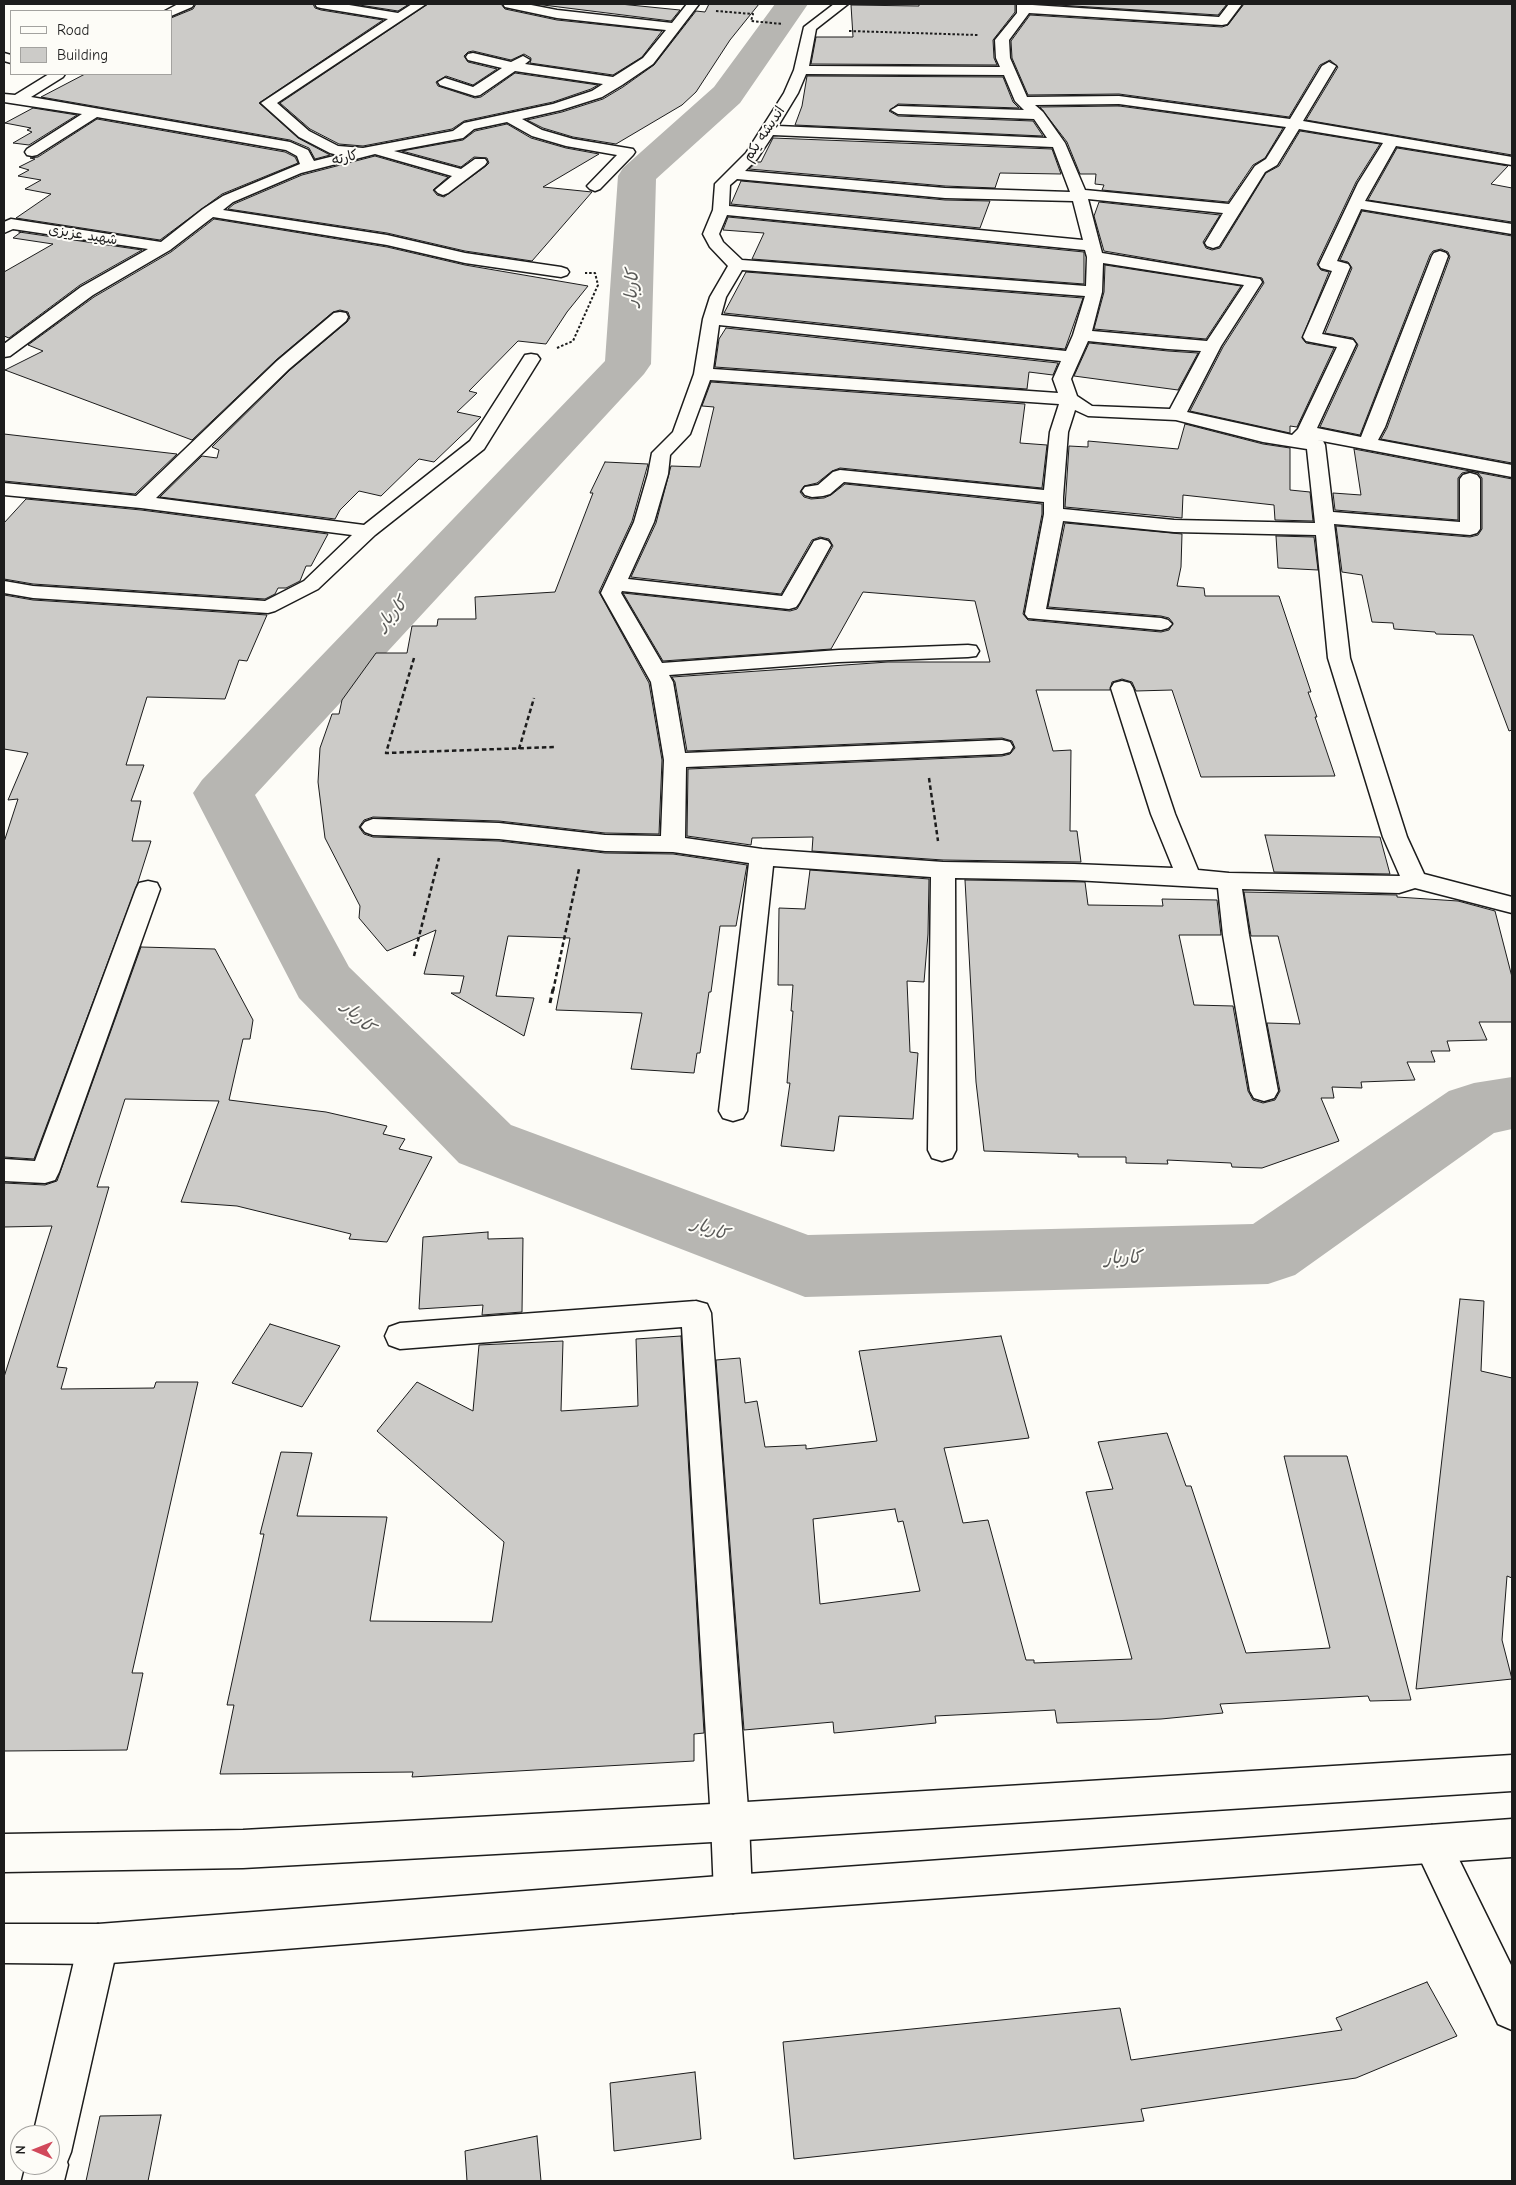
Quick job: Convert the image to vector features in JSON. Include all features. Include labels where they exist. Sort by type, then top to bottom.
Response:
[{"type":"street","points":[[172,12],[188,4]]},
{"type":"street","points":[[321,4],[400,17]]},
{"type":"street","points":[[420,4],[268,103],[304,134],[335,150],[357,152],[437,139]]},
{"type":"street","points":[[509,4],[557,14],[676,27]]},
{"type":"street","points":[[557,14],[568,4]]},
{"type":"street","points":[[810,27],[842,4]]},
{"type":"street","points":[[1161,624],[1035,614],[1053,506],[1059,432],[1069,399],[1062,379],[1082,335],[1094,292],[1094,251],[1076,190],[1058,143],[1038,115],[1022,101],[1003,58],[1002,40],[1023,13],[1023,6],[1222,21],[1236,4]]},
{"type":"street","name":"کارته","points":[[4,352],[87,291],[164,247],[208,212],[228,199],[296,170],[374,150],[458,135],[469,126],[556,107],[597,94],[648,61],[691,6]]},
{"type":"street","name":"اندیشه یکم","points":[[737,265],[716,244],[711,234],[721,210],[723,184],[748,160],[791,93],[801,70],[810,27]]},
{"type":"street","points":[[445,82],[475,92],[515,67],[528,56]]},
{"type":"street","points":[[473,57],[515,67],[616,82]]},
{"type":"street","points":[[1213,243],[1233,209],[1260,170],[1272,162],[1329,66]]},
{"type":"street","points":[[801,70],[1008,71]]},
{"type":"street","points":[[11,99],[56,75]]},
{"type":"street","points":[[11,99],[290,146],[303,153],[309,167]]},
{"type":"street","points":[[1022,101],[1119,100],[1294,124],[1442,148],[1512,162]]},
{"type":"street","points":[[898,110],[1038,115]]},
{"type":"street","points":[[32,152],[94,112]]},
{"type":"street","points":[[508,117],[537,133],[571,143],[628,152],[595,186]]},
{"type":"street","points":[[768,130],[1058,143]]},
{"type":"street","points":[[1300,437],[1347,344],[1312,337],[1342,268],[1327,265],[1366,183],[1392,141]]},
{"type":"street","points":[[374,150],[463,174]]},
{"type":"street","points":[[748,160],[768,161]]},
{"type":"street","points":[[443,190],[480,162]]},
{"type":"street","points":[[734,174],[945,193],[1076,190],[1233,209]]},
{"type":"street","points":[[1051,178],[1076,190]]},
{"type":"street","points":[[1356,204],[1512,229]]},
{"type":"street","points":[[721,210],[1094,251],[1254,282],[1212,346],[1176,415]]},
{"type":"street","points":[[208,212],[387,240],[465,258],[561,272]]},
{"type":"street","name":"شهید عزیزی","points":[[4,228],[11,224],[164,247]]},
{"type":"street","points":[[1367,444],[1376,427],[1440,256]]},
{"type":"street","points":[[673,844],[675,760],[662,682],[612,593],[644,522],[658,474],[661,453],[681,434],[703,374],[711,319],[718,297],[737,265],[1094,292]]},
{"type":"street","points":[[141,502],[283,365],[340,317]]},
{"type":"street","points":[[711,319],[1073,357]]},
{"type":"street","points":[[1082,335],[1168,344],[1212,346]]},
{"type":"street","points":[[4,587],[33,592],[268,606],[311,584],[368,531],[477,445],[531,359]]},
{"type":"street","points":[[703,374],[1069,399],[1088,411],[1176,415],[1263,436],[1300,437],[1367,444],[1512,471]]},
{"type":"street","points":[[1300,437],[1316,445],[1339,658],[1395,837],[1414,880]]},
{"type":"street","points":[[812,491],[822,490],[840,476],[1053,506],[1174,526],[1325,523],[1470,529],[1470,479]]},
{"type":"street","points":[[4,489],[141,502],[368,531]]},
{"type":"street","points":[[616,584],[789,603],[821,545]]},
{"type":"street","points":[[655,670],[839,656],[968,651]]},
{"type":"street","points":[[1122,688],[1163,814],[1189,877]]},
{"type":"street","points":[[675,760],[1002,747]]},
{"type":"street","points":[[373,827],[499,831],[585,842],[673,844],[762,857],[943,870],[1074,872],[1189,877],[1229,881],[1398,885],[1414,880],[1512,905]]},
{"type":"street","points":[[733,1111],[762,857]]},
{"type":"street","points":[[942,1150],[943,870]]},
{"type":"street","points":[[1229,881],[1236,935],[1264,1091]]},
{"type":"street","points":[[4,1170],[46,1172],[148,889]]},
{"type":"street","points":[[400,1336],[696,1313],[730,1822],[733,1894]]},
{"type":"street","points":[[4,1852],[243,1849],[730,1822],[1512,1773]]},
{"type":"street","points":[[4,1944],[98,1944],[733,1894],[1512,1838]]},
{"type":"street","points":[[1432,1844],[1512,2010]]},
{"type":"street","points":[[56,2125],[98,1944]]},
{"type":"path","points":[[691,6],[753,14],[751,21]]},
{"type":"path","points":[[810,27],[868,33],[1006,35]]},
{"type":"path","points":[[531,359],[573,341],[598,285],[595,273],[561,272]]},
{"type":"path","points":[[414,658],[386,753],[556,747]]},
{"type":"path","points":[[519,748],[534,698]]},
{"type":"path","points":[[924,750],[943,870]]},
{"type":"path","points":[[414,956],[446,829]]},
{"type":"path","points":[[550,1003],[585,842]]},
{"type":"building","points":[[196,4],[313,4],[315,8],[321,10],[383,20],[259,103],[298,138],[330,155],[315,159],[309,148],[290,140],[41,97],[83,75],[172,75],[172,18],[193,9]]},
{"type":"building","points":[[353,4],[409,4],[398,11]]},
{"type":"building","points":[[428,4],[501,4],[505,9],[557,20],[662,31],[642,57],[613,75],[530,63],[531,58],[524,54],[511,60],[473,51],[468,52],[464,56],[468,62],[497,69],[473,85],[446,76],[436,82],[438,86],[475,98],[481,97],[515,73],[598,85],[553,102],[464,121],[452,129],[363,146],[339,144],[310,129],[280,103]]},
{"type":"building","points":[[535,4],[620,4],[680,10],[671,21]]},
{"type":"building","points":[[709,4],[759,4],[730,40],[696,92],[682,105],[616,144],[573,137],[543,128],[527,120],[562,112],[603,99],[623,87],[654,65],[696,11],[705,12]]},
{"type":"building","points":[[919,4],[1015,4],[1015,12],[993,40],[994,58],[997,65],[811,64],[816,37],[853,37],[851,5],[919,6]]},
{"type":"building","points":[[1042,4],[1227,4],[1218,15]]},
{"type":"building","points":[[1244,4],[1512,4],[1512,155],[1306,120],[1338,67],[1330,60],[1320,65],[1289,117],[1119,94],[1028,95],[1012,58],[1011,41],[1030,15],[1222,27],[1228,25]]},
{"type":"building","points":[[807,76],[1003,77],[1013,102],[1019,108],[898,104],[889,111],[898,116],[1033,121],[1043,136],[795,125],[802,106]]},
{"type":"building","points":[[1119,106],[1283,128],[1265,158],[1253,165],[1228,202],[1102,190],[1104,185],[1095,184],[1096,174],[1080,174],[1067,142],[1040,107]]},
{"type":"building","points":[[33,108],[77,115],[29,145],[13,143],[32,132],[27,130],[31,128],[5,123]]},
{"type":"building","points":[[97,119],[285,152],[295,157],[298,163],[222,194],[160,240],[16,218],[51,194],[25,189],[41,180],[18,176],[29,170],[19,167],[35,159],[30,158],[38,157]]},
{"type":"building","points":[[507,124],[531,138],[566,148],[599,154],[543,187],[592,192],[532,261],[465,251],[387,233],[228,209],[234,204],[302,175],[375,156],[448,177],[433,190],[437,195],[444,197],[486,166],[489,163],[487,158],[474,157],[461,167],[402,151],[463,140],[475,131]]},
{"type":"building","points":[[1300,131],[1380,144],[1356,182],[1317,264],[1321,270],[1329,272],[1302,338],[1306,343],[1334,348],[1297,427],[1290,426],[1290,433],[1190,411],[1223,347],[1264,283],[1262,278],[1104,251],[1094,216],[1099,202],[1220,215],[1203,242],[1206,248],[1212,250],[1220,248],[1266,173],[1279,166]]},
{"type":"building","points":[[773,138],[1052,149],[1061,174],[1000,173],[995,188],[945,186],[749,169],[757,162],[761,162]]},
{"type":"building","points":[[1397,148],[1508,166],[1491,184],[1512,188],[1512,222],[1368,200]]},
{"type":"building","points":[[741,181],[945,200],[990,201],[980,228],[731,204]]},
{"type":"building","points":[[1362,211],[1512,236],[1512,463],[1381,439],[1387,428],[1450,257],[1448,252],[1441,249],[1433,251],[1430,255],[1360,435],[1320,427],[1358,345],[1353,338],[1325,333],[1352,268],[1348,262],[1340,260]]},
{"type":"building","points":[[728,217],[1084,252],[1084,284],[752,259],[764,233],[723,230]]},
{"type":"building","points":[[214,219],[387,247],[465,265],[588,286],[567,312],[546,344],[518,341],[469,391],[477,393],[457,412],[481,417],[434,462],[419,459],[381,496],[359,491],[340,510],[335,519],[160,497],[202,456],[217,458],[219,450],[212,447],[290,370],[347,322],[350,318],[348,312],[340,310],[333,312],[276,360],[192,440],[5,370],[43,351],[28,345],[94,297],[171,252]]},
{"type":"building","points":[[21,232],[142,250],[80,285],[9,338],[4,336],[4,272],[53,244],[13,238]]},
{"type":"building","points":[[1105,265],[1241,286],[1206,339],[1094,329],[1104,292]]},
{"type":"building","points":[[746,272],[1083,298],[1065,349],[724,313]]},
{"type":"building","points":[[726,328],[1058,363],[1053,375],[1029,372],[1027,389],[715,367],[719,339]]},
{"type":"building","points":[[1089,343],[1198,353],[1178,390],[1074,376]]},
{"type":"building","points":[[711,382],[1025,404],[1020,443],[1047,445],[1042,488],[840,468],[832,471],[817,483],[804,486],[800,492],[804,497],[811,499],[824,498],[845,484],[1042,504],[1042,514],[1023,614],[1028,620],[1161,632],[1169,630],[1173,623],[1169,618],[1161,616],[1048,607],[1065,523],[1182,534],[1181,567],[1177,586],[1204,588],[1205,596],[1279,596],[1311,692],[1308,692],[1317,717],[1315,717],[1335,776],[1201,777],[1172,690],[1136,691],[1132,682],[1122,679],[1112,682],[1110,690],[1036,690],[1053,751],[1071,750],[1070,831],[1077,831],[1081,862],[943,860],[812,851],[813,837],[752,838],[751,845],[687,836],[688,769],[1002,756],[1010,754],[1015,748],[1012,741],[1002,738],[687,751],[675,682],[672,677],[888,662],[990,662],[975,601],[863,592],[831,649],[663,661],[623,593],[790,611],[797,609],[833,546],[829,539],[820,537],[812,540],[781,594],[631,577],[656,523],[671,466],[700,467],[714,407],[702,406]]},
{"type":"building","points":[[1185,424],[1263,444],[1290,448],[1290,490],[1310,492],[1313,521],[1275,520],[1274,505],[1183,495],[1182,518],[1065,507],[1069,446],[1088,447],[1088,441],[1178,449]]},
{"type":"building","points":[[4,434],[177,454],[135,494],[4,481]]},
{"type":"building","points":[[1354,449],[1470,471],[1462,473],[1458,478],[1458,520],[1335,510],[1333,493],[1361,495]]},
{"type":"building","points":[[605,462],[648,464],[632,521],[599,592],[649,683],[662,760],[659,834],[605,833],[499,821],[373,817],[364,820],[359,827],[364,834],[373,837],[499,841],[605,853],[673,854],[747,865],[736,926],[720,926],[711,992],[709,992],[700,1053],[697,1053],[694,1073],[631,1069],[642,1013],[556,1010],[570,938],[508,936],[496,996],[534,998],[524,1036],[451,993],[460,993],[464,976],[424,974],[436,930],[387,951],[359,918],[360,906],[325,838],[318,782],[320,748],[332,714],[339,714],[342,700],[376,653],[407,653],[412,626],[437,626],[438,619],[476,619],[475,597],[555,592],[593,493],[590,493]]},
{"type":"building","points":[[1473,472],[1512,479],[1512,730],[1509,731],[1473,635],[1436,634],[1435,632],[1394,629],[1393,623],[1372,622],[1362,575],[1342,572],[1336,526],[1470,537],[1478,535],[1482,529],[1482,478],[1478,473]]},
{"type":"building","points":[[26,499],[141,510],[328,534],[311,566],[306,566],[300,581],[286,588],[278,588],[275,594],[265,599],[33,584],[4,579],[4,523]]},
{"type":"building","points":[[1276,536],[1314,537],[1318,570],[1278,568]]},
{"type":"building","points":[[4,595],[33,600],[267,615],[247,661],[239,660],[225,699],[147,697],[126,765],[144,765],[131,801],[141,801],[132,841],[151,841],[138,882],[34,1159],[4,1157],[4,842],[18,799],[8,800],[28,753],[4,749]]},
{"type":"building","points":[[1265,835],[1380,837],[1390,874],[1274,872]]},
{"type":"building","points":[[810,870],[929,879],[928,934],[924,982],[907,981],[910,1052],[918,1053],[913,1119],[839,1116],[834,1151],[781,1146],[790,1083],[787,1083],[793,1011],[791,1011],[793,985],[778,985],[779,908],[805,909]]},
{"type":"building","points":[[965,880],[1085,882],[1088,905],[1163,906],[1162,899],[1217,900],[1221,935],[1179,935],[1194,1005],[1233,1006],[1248,1091],[1253,1100],[1263,1103],[1275,1100],[1280,1091],[1267,1023],[1300,1024],[1278,936],[1251,936],[1244,892],[1397,895],[1397,897],[1458,901],[1495,911],[1512,977],[1512,1022],[1479,1022],[1487,1040],[1447,1041],[1450,1051],[1431,1051],[1435,1062],[1407,1062],[1415,1080],[1361,1082],[1362,1088],[1332,1087],[1334,1098],[1321,1098],[1339,1141],[1262,1168],[1232,1167],[1231,1163],[1167,1160],[1168,1164],[1126,1163],[1126,1157],[1078,1157],[1078,1154],[984,1151],[976,1082]]},
{"type":"building","points":[[141,947],[215,949],[253,1020],[250,1039],[243,1039],[229,1100],[326,1112],[387,1126],[383,1134],[405,1139],[399,1149],[432,1157],[387,1242],[349,1239],[351,1234],[237,1206],[181,1202],[219,1101],[125,1099],[97,1187],[109,1187],[57,1367],[67,1368],[61,1389],[154,1388],[156,1382],[198,1382],[132,1673],[143,1673],[127,1750],[4,1751],[4,1377],[52,1226],[4,1227],[4,1183],[45,1185],[57,1181]]},
{"type":"building","points":[[488,1232],[488,1239],[523,1238],[522,1312],[482,1315],[483,1305],[419,1309],[423,1237]]},
{"type":"building","points":[[1460,1299],[1484,1301],[1481,1371],[1512,1378],[1512,1578],[1507,1576],[1502,1640],[1512,1679],[1416,1689]]},
{"type":"building","points":[[270,1324],[340,1346],[302,1407],[232,1383]]},
{"type":"building","points":[[681,1336],[704,1733],[694,1734],[694,1761],[412,1777],[413,1772],[220,1774],[234,1705],[227,1705],[264,1534],[260,1534],[281,1452],[312,1453],[297,1516],[387,1517],[370,1621],[492,1622],[504,1542],[377,1431],[417,1382],[473,1411],[479,1345],[563,1341],[561,1411],[638,1406],[636,1339]]},
{"type":"building","points":[[1001,1336],[1029,1438],[944,1448],[963,1523],[988,1520],[1026,1660],[1034,1660],[1034,1663],[1132,1659],[1086,1492],[1113,1489],[1098,1442],[1167,1433],[1186,1486],[1191,1486],[1246,1653],[1330,1648],[1284,1456],[1347,1456],[1411,1700],[1370,1701],[1368,1696],[1220,1704],[1223,1713],[1161,1719],[1057,1723],[1055,1710],[935,1716],[936,1723],[834,1733],[833,1722],[744,1730],[716,1360],[740,1358],[745,1403],[757,1401],[765,1447],[806,1445],[806,1449],[877,1441],[859,1351]],"holes":[[[895,1509],[898,1522],[903,1521],[920,1591],[820,1604],[813,1519]]]},
{"type":"building","points":[[1427,1982],[1457,2036],[1356,2078],[1141,2109],[1144,2121],[794,2159],[783,2042],[1120,2008],[1131,2060],[1342,2030],[1336,2018]]},
{"type":"building","points":[[695,2072],[701,2139],[614,2151],[610,2083]]},
{"type":"building","points":[[161,2115],[148,2181],[86,2181],[100,2116]]},
{"type":"building","points":[[537,2136],[541,2181],[467,2181],[465,2151]]},
{"type":"waterway","name":"کاربار","points":[[792,4],[727,95],[637,176],[628,364],[223,793],[323,982],[485,1144],[805,1266],[1268,1254],[1474,1110],[1512,1103]]}]
